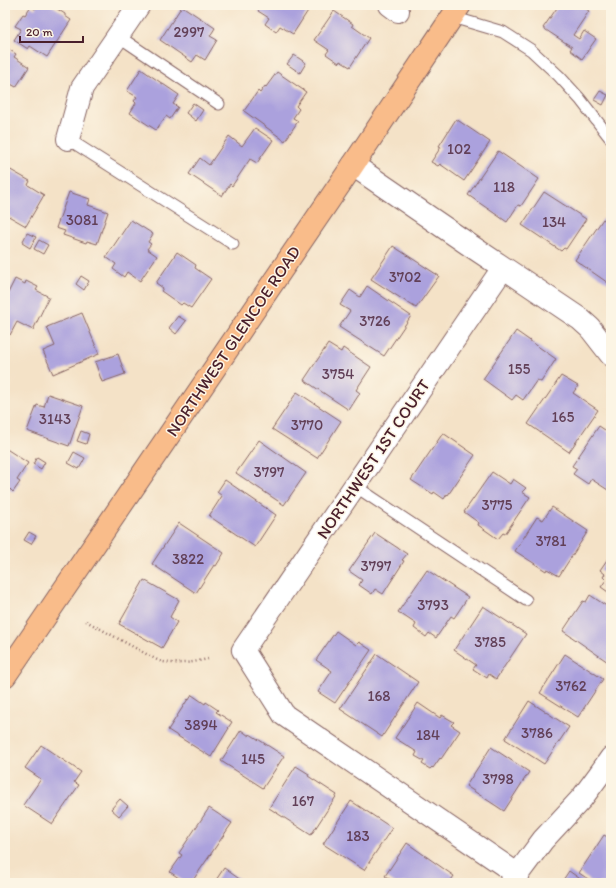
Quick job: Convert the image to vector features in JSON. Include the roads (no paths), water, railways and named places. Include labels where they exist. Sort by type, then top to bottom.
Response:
[{"type":"main road","name":"NORTHWEST GLENCOE ROAD","points":[[5,676],[456,11]]},
{"type":"street","points":[[68,139],[82,88],[139,5]]},
{"type":"street","points":[[353,165],[580,320],[590,328],[611,355]]},
{"type":"street","name":"NORTHWEST 1ST COURT","points":[[503,268],[244,650],[284,715],[514,879]]},
{"type":"street","points":[[514,879],[542,840],[582,798],[611,758]]},
{"type":"lane","points":[[456,11],[503,32],[531,50],[559,76],[580,99],[611,139]]},
{"type":"lane","points":[[118,36],[220,104]]},
{"type":"lane","points":[[68,139],[233,244]]},
{"type":"lane","points":[[355,486],[526,600]]}]
